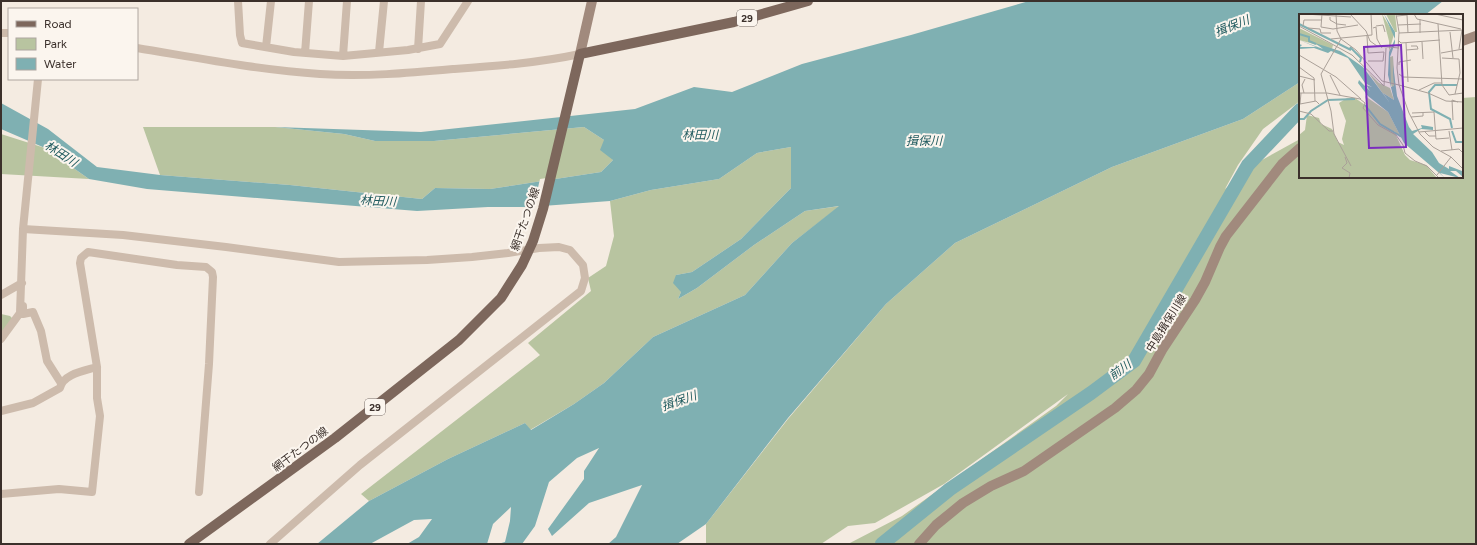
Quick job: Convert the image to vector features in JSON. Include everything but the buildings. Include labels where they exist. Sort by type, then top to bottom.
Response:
[{"type":"main road","points":[[578,58],[592,1]]},
{"type":"main road","name":"29","points":[[578,58],[734,22],[808,1]]},
{"type":"main road","points":[[1463,41],[1476,36]]},
{"type":"main road","name":"網干たつの線","points":[[189,544],[335,438],[459,340],[501,298],[522,265],[531,245],[550,184],[578,58]]},
{"type":"main road","name":"中島揖保川線","points":[[918,544],[936,525],[963,503],[990,486],[1024,471],[1114,408],[1136,390],[1149,374],[1162,350],[1195,300],[1226,236],[1282,164],[1299,149]]},
{"type":"street","points":[[238,1],[240,35],[242,43],[305,53],[343,56],[418,49],[440,44],[468,1]]},
{"type":"street","points":[[266,47],[271,1]]},
{"type":"street","points":[[305,53],[309,1]]},
{"type":"street","points":[[343,56],[347,1]]},
{"type":"street","points":[[379,52],[384,1]]},
{"type":"street","points":[[418,49],[421,1]]},
{"type":"street","points":[[138,48],[286,72],[322,75],[394,74],[563,58],[578,58]]},
{"type":"street","points":[[1,340],[20,313],[23,229],[38,80]]},
{"type":"street","points":[[23,229],[123,235],[339,262],[427,260],[472,257],[508,253],[531,245],[559,247],[570,250],[583,265],[585,278],[581,291],[342,480],[270,544]]},
{"type":"street","points":[[1,494],[59,489],[92,492],[100,416],[97,398],[96,368],[80,262],[80,258],[88,252],[177,265],[206,267],[212,272],[209,364],[199,492]]},
{"type":"street","points":[[1,295],[22,284]]},
{"type":"street","points":[[22,284],[23,314],[33,312],[41,331],[47,361],[61,383]]},
{"type":"street","points":[[1,411],[34,403],[60,388],[61,383],[71,376],[96,368]]},
{"type":"green space","points":[[1299,83],[1299,102],[1263,129],[1238,165],[1225,189],[1251,166],[1299,140],[1299,178],[1463,178],[1463,98],[1476,97],[1476,544],[848,544],[902,516],[1056,406],[1068,394],[944,484],[875,523],[848,526],[821,544],[706,544],[706,524],[788,419],[886,304],[955,243],[1112,167],[1243,119]]},
{"type":"green space","points":[[143,127],[275,127],[344,134],[375,141],[434,141],[584,127],[604,140],[613,160],[601,172],[490,189],[435,188],[422,199],[290,185],[160,175]]},
{"type":"green space","points":[[1,134],[45,148],[89,179],[1,174]]},
{"type":"green space","points":[[791,147],[791,188],[741,239],[692,272],[676,275],[681,292],[678,299],[697,288],[754,245],[805,211],[840,206],[792,243],[745,295],[653,337],[604,383],[574,404],[530,430],[525,423],[448,459],[369,501],[361,494],[540,355],[528,343],[591,291],[588,278],[606,266],[614,236],[610,201],[651,190],[719,179],[757,153]]},
{"type":"green space","points":[[1,314],[10,316],[13,319],[4,332],[1,331]]},
{"type":"water","name":"揖保川","points":[[1029,1],[1443,1],[1426,14],[1299,14],[1299,83],[1243,119],[1112,167],[955,243],[886,304],[788,418],[706,524],[677,544],[608,544],[616,537],[642,485],[589,503],[552,536],[548,529],[584,479],[584,471],[599,448],[577,458],[549,482],[535,526],[522,544],[498,544],[505,542],[510,521],[511,507],[493,524],[487,544],[407,544],[419,537],[432,519],[414,520],[370,544],[317,544],[369,501],[448,459],[525,423],[531,430],[574,404],[604,383],[653,337],[745,295],[792,243],[839,206],[805,211],[754,245],[697,288],[678,299],[681,292],[673,283],[676,275],[692,272],[741,239],[791,188],[791,147],[757,153],[719,179],[651,190],[610,201],[529,207],[488,207],[417,211],[147,189],[89,179],[45,148],[1,129],[1,103],[48,129],[97,167],[160,175],[290,185],[422,199],[435,188],[490,189],[601,172],[613,160],[600,150],[604,140],[584,127],[434,141],[375,141],[344,134],[275,127],[421,132],[635,109],[694,87],[732,92],[802,64],[911,35]]},
{"type":"pier","points":[[554,177],[547,208],[533,209],[540,179]]},
{"type":"waterway","name":"前川","points":[[882,544],[950,489],[1091,393],[1134,361],[1248,165],[1299,111]]},
{"type":"water label","name":"林田川","points":[[700,135]]},
{"type":"water label","name":"林田川","points":[[61,154]]},
{"type":"water label","name":"林田川","points":[[378,201]]}]
